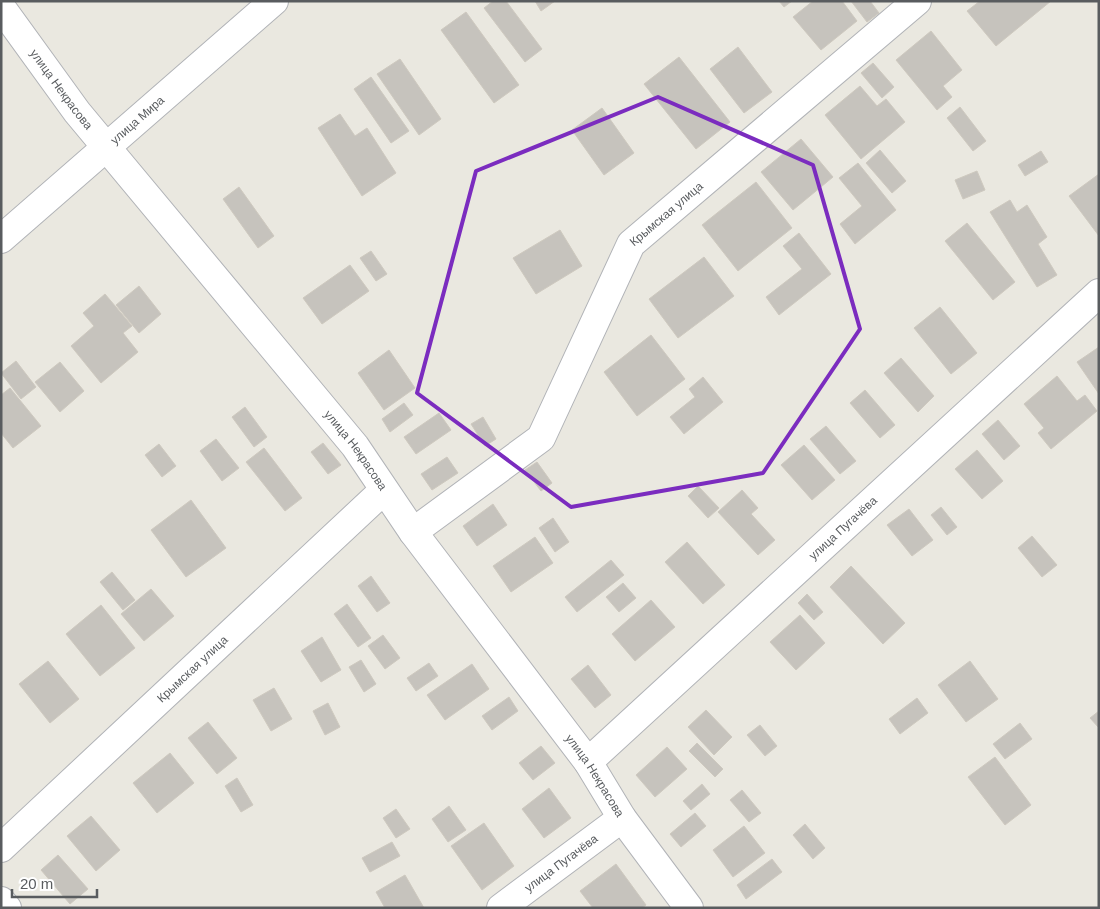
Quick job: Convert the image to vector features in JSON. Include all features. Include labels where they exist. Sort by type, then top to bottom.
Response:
[{"type":"street","name":"улица Мира","points":[[1,239],[274,1]]},
{"type":"street","name":"Крымская улица","points":[[413,532],[541,438],[632,244],[918,1]]},
{"type":"street","name":"улица Некрасова","points":[[1,8],[77,112],[355,446],[413,532],[588,762],[622,818],[688,908]]},
{"type":"street","name":"улица Пугачёва","points":[[588,762],[1099,293]]},
{"type":"street","name":"Крымская улица","points":[[1,848],[384,490]]},
{"type":"street","name":"улица Пугачёва","points":[[501,908],[622,818]]},
{"type":"street","points":[[1,901],[7,908]]},
{"type":"highlighted area","points":[[658,97],[813,165],[860,329],[763,473],[571,507],[417,393],[476,171]]},
{"type":"building","points":[[493,1],[506,1],[542,49],[525,62],[484,8]]},
{"type":"building","points":[[535,1],[555,1],[541,11]]},
{"type":"building","points":[[779,1],[792,1],[784,7]]},
{"type":"building","points":[[813,1],[842,1],[857,21],[821,50],[793,17]]},
{"type":"building","points":[[851,1],[870,1],[879,13],[867,22]]},
{"type":"building","points":[[980,1],[1051,1],[996,46],[967,11]]},
{"type":"building","points":[[466,12],[519,85],[494,103],[441,30]]},
{"type":"building","points":[[931,31],[962,70],[943,86],[952,97],[937,110],[896,60]]},
{"type":"building","points":[[738,47],[772,92],[744,113],[710,69]]},
{"type":"building","points":[[679,57],[730,122],[696,149],[644,84]]},
{"type":"building","points":[[400,59],[441,119],[419,135],[377,74]]},
{"type":"building","points":[[873,63],[894,87],[882,98],[861,73]]},
{"type":"building","points":[[371,77],[409,131],[391,143],[354,89]]},
{"type":"building","points":[[860,86],[877,106],[886,99],[905,122],[861,159],[825,115]]},
{"type":"building","points":[[960,107],[986,141],[973,151],[947,118]]},
{"type":"building","points":[[602,108],[634,153],[604,175],[572,130]]},
{"type":"building","points":[[340,114],[355,136],[367,128],[396,173],[362,196],[318,128]]},
{"type":"building","points":[[801,139],[833,177],[793,210],[761,172]]},
{"type":"building","points":[[880,150],[906,181],[892,193],[866,163]]},
{"type":"building","points":[[1041,151],[1048,162],[1025,176],[1018,165]]},
{"type":"building","points":[[858,163],[896,210],[855,244],[840,224],[862,206],[839,178]]},
{"type":"building","points":[[977,171],[985,190],[963,199],[955,180]]},
{"type":"building","points":[[1099,174],[1099,236],[1069,196]]},
{"type":"building","points":[[756,182],[792,228],[738,271],[702,225]]},
{"type":"building","points":[[239,187],[274,236],[258,248],[223,199]]},
{"type":"building","points":[[1010,200],[1017,212],[1027,205],[1047,237],[1038,244],[1057,275],[1037,287],[990,212]]},
{"type":"building","points":[[967,223],[1015,282],[993,300],[945,241]]},
{"type":"building","points":[[560,230],[582,266],[536,294],[513,258]]},
{"type":"building","points":[[799,233],[831,274],[779,315],[766,297],[802,269],[783,246]]},
{"type":"building","points":[[371,251],[387,274],[376,281],[360,258]]},
{"type":"building","points":[[704,257],[734,296],[678,338],[649,299]]},
{"type":"building","points":[[350,265],[369,291],[322,324],[303,298]]},
{"type":"building","points":[[139,286],[161,314],[139,333],[116,305]]},
{"type":"building","points":[[105,294],[132,326],[123,333],[138,352],[101,383],[71,346],[94,326],[83,313]]},
{"type":"building","points":[[940,307],[977,353],[951,374],[914,328]]},
{"type":"building","points":[[651,335],[685,379],[637,416],[604,372]]},
{"type":"building","points":[[1099,347],[1099,394],[1077,362]]},
{"type":"building","points":[[389,350],[415,388],[384,410],[358,373]]},
{"type":"building","points":[[901,358],[934,396],[918,412],[884,373]]},
{"type":"building","points":[[16,361],[36,387],[21,399],[1,373]]},
{"type":"building","points":[[60,362],[84,391],[60,412],[35,382]]},
{"type":"building","points":[[1057,376],[1077,401],[1085,395],[1097,411],[1051,449],[1038,433],[1044,428],[1024,404]]},
{"type":"building","points":[[703,377],[723,402],[684,434],[670,417],[695,397],[689,389]]},
{"type":"building","points":[[10,388],[41,426],[13,448],[1,433],[1,395]]},
{"type":"building","points":[[865,390],[895,425],[880,438],[850,403]]},
{"type":"building","points":[[404,403],[413,415],[390,432],[382,419]]},
{"type":"building","points":[[245,407],[267,437],[254,447],[232,417]]},
{"type":"building","points":[[439,413],[451,430],[416,454],[404,437]]},
{"type":"building","points":[[483,417],[496,439],[485,446],[471,424]]},
{"type":"building","points":[[998,420],[1020,446],[1004,460],[982,434]]},
{"type":"building","points":[[826,426],[856,461],[840,474],[810,439]]},
{"type":"building","points":[[216,439],[239,468],[222,481],[200,451]]},
{"type":"building","points":[[323,443],[341,465],[328,474],[311,452]]},
{"type":"building","points":[[159,444],[176,466],[162,477],[145,455]]},
{"type":"building","points":[[804,445],[835,480],[812,500],[781,465]]},
{"type":"building","points":[[264,448],[302,498],[285,511],[246,462]]},
{"type":"building","points":[[977,450],[1003,481],[982,499],[955,469]]},
{"type":"building","points":[[447,457],[458,473],[432,490],[421,474]]},
{"type":"building","points":[[537,462],[552,483],[541,491],[525,470]]},
{"type":"building","points":[[698,486],[719,508],[708,518],[688,496]]},
{"type":"building","points":[[742,490],[758,508],[751,514],[775,540],[758,555],[718,512]]},
{"type":"building","points":[[191,500],[226,548],[186,577],[151,530]]},
{"type":"building","points":[[493,504],[507,525],[477,546],[463,526]]},
{"type":"building","points":[[941,507],[957,527],[947,535],[931,515]]},
{"type":"building","points":[[909,509],[933,540],[912,556],[887,525]]},
{"type":"building","points":[[553,518],[569,542],[555,552],[539,528]]},
{"type":"building","points":[[1032,536],[1057,565],[1042,577],[1018,548]]},
{"type":"building","points":[[535,537],[553,563],[511,592],[493,566]]},
{"type":"building","points":[[687,542],[725,585],[703,604],[665,562]]},
{"type":"building","points":[[611,560],[624,575],[577,612],[565,597]]},
{"type":"building","points":[[851,566],[905,623],[883,644],[830,587]]},
{"type":"building","points":[[112,572],[135,600],[123,610],[100,582]]},
{"type":"building","points":[[371,576],[390,603],[377,612],[358,586]]},
{"type":"building","points":[[623,583],[636,598],[619,612],[606,597]]},
{"type":"building","points":[[151,589],[174,616],[144,641],[121,614]]},
{"type":"building","points":[[807,594],[823,612],[814,620],[798,603]]},
{"type":"building","points":[[651,600],[675,627],[635,661],[612,634]]},
{"type":"building","points":[[347,604],[371,638],[358,647],[334,614]]},
{"type":"building","points":[[101,605],[135,648],[100,676],[66,634]]},
{"type":"building","points":[[800,615],[825,643],[796,670],[770,642]]},
{"type":"building","points":[[383,635],[400,658],[385,669],[368,646]]},
{"type":"building","points":[[322,637],[341,670],[321,682],[301,651]]},
{"type":"building","points":[[361,660],[376,684],[364,692],[349,667]]},
{"type":"building","points":[[48,661],[79,699],[50,723],[19,684]]},
{"type":"building","points":[[970,661],[998,699],[966,722],[938,685]]},
{"type":"building","points":[[429,663],[438,676],[416,691],[407,678]]},
{"type":"building","points":[[472,664],[489,689],[445,720],[427,695]]},
{"type":"building","points":[[588,665],[611,695],[595,708],[571,679]]},
{"type":"building","points":[[274,688],[292,719],[271,731],[253,700]]},
{"type":"building","points":[[509,697],[518,711],[492,730],[482,716]]},
{"type":"building","points":[[917,698],[928,713],[900,734],[889,719]]},
{"type":"building","points":[[328,703],[340,727],[325,735],[313,711]]},
{"type":"building","points":[[706,710],[732,737],[714,755],[688,727]]},
{"type":"building","points":[[1099,711],[1099,728],[1090,718]]},
{"type":"building","points":[[208,722],[237,758],[217,774],[188,738]]},
{"type":"building","points":[[1020,723],[1032,739],[1005,759],[993,744]]},
{"type":"building","points":[[760,725],[777,746],[765,756],[747,735]]},
{"type":"building","points":[[697,743],[723,769],[715,777],[689,751]]},
{"type":"building","points":[[541,746],[555,763],[533,780],[519,763]]},
{"type":"building","points":[[667,747],[687,769],[655,797],[636,775]]},
{"type":"building","points":[[170,753],[194,783],[157,813],[133,783]]},
{"type":"building","points":[[995,757],[1031,805],[1005,825],[968,777]]},
{"type":"building","points":[[237,778],[253,805],[241,812],[225,786]]},
{"type":"building","points":[[702,784],[710,794],[691,810],[683,801]]},
{"type":"building","points":[[549,788],[571,818],[544,838],[522,809]]},
{"type":"building","points":[[742,790],[761,813],[749,822],[730,800]]},
{"type":"building","points":[[449,806],[466,830],[448,842],[432,819]]},
{"type":"building","points":[[396,809],[410,829],[396,838],[383,818]]},
{"type":"building","points":[[695,813],[706,826],[681,847],[670,834]]},
{"type":"building","points":[[91,816],[120,850],[96,871],[67,836]]},
{"type":"building","points":[[484,823],[514,866],[482,890],[451,846]]},
{"type":"building","points":[[805,824],[825,848],[813,859],[793,835]]},
{"type":"building","points":[[744,826],[765,853],[733,877],[713,850]]},
{"type":"building","points":[[392,842],[400,856],[370,872],[362,858]]},
{"type":"building","points":[[58,855],[88,889],[70,904],[41,870]]},
{"type":"building","points":[[772,859],[782,872],[746,899],[737,885]]},
{"type":"building","points":[[616,864],[646,905],[642,908],[593,908],[580,891]]},
{"type":"building","points":[[405,875],[424,908],[385,908],[376,892]]}]
